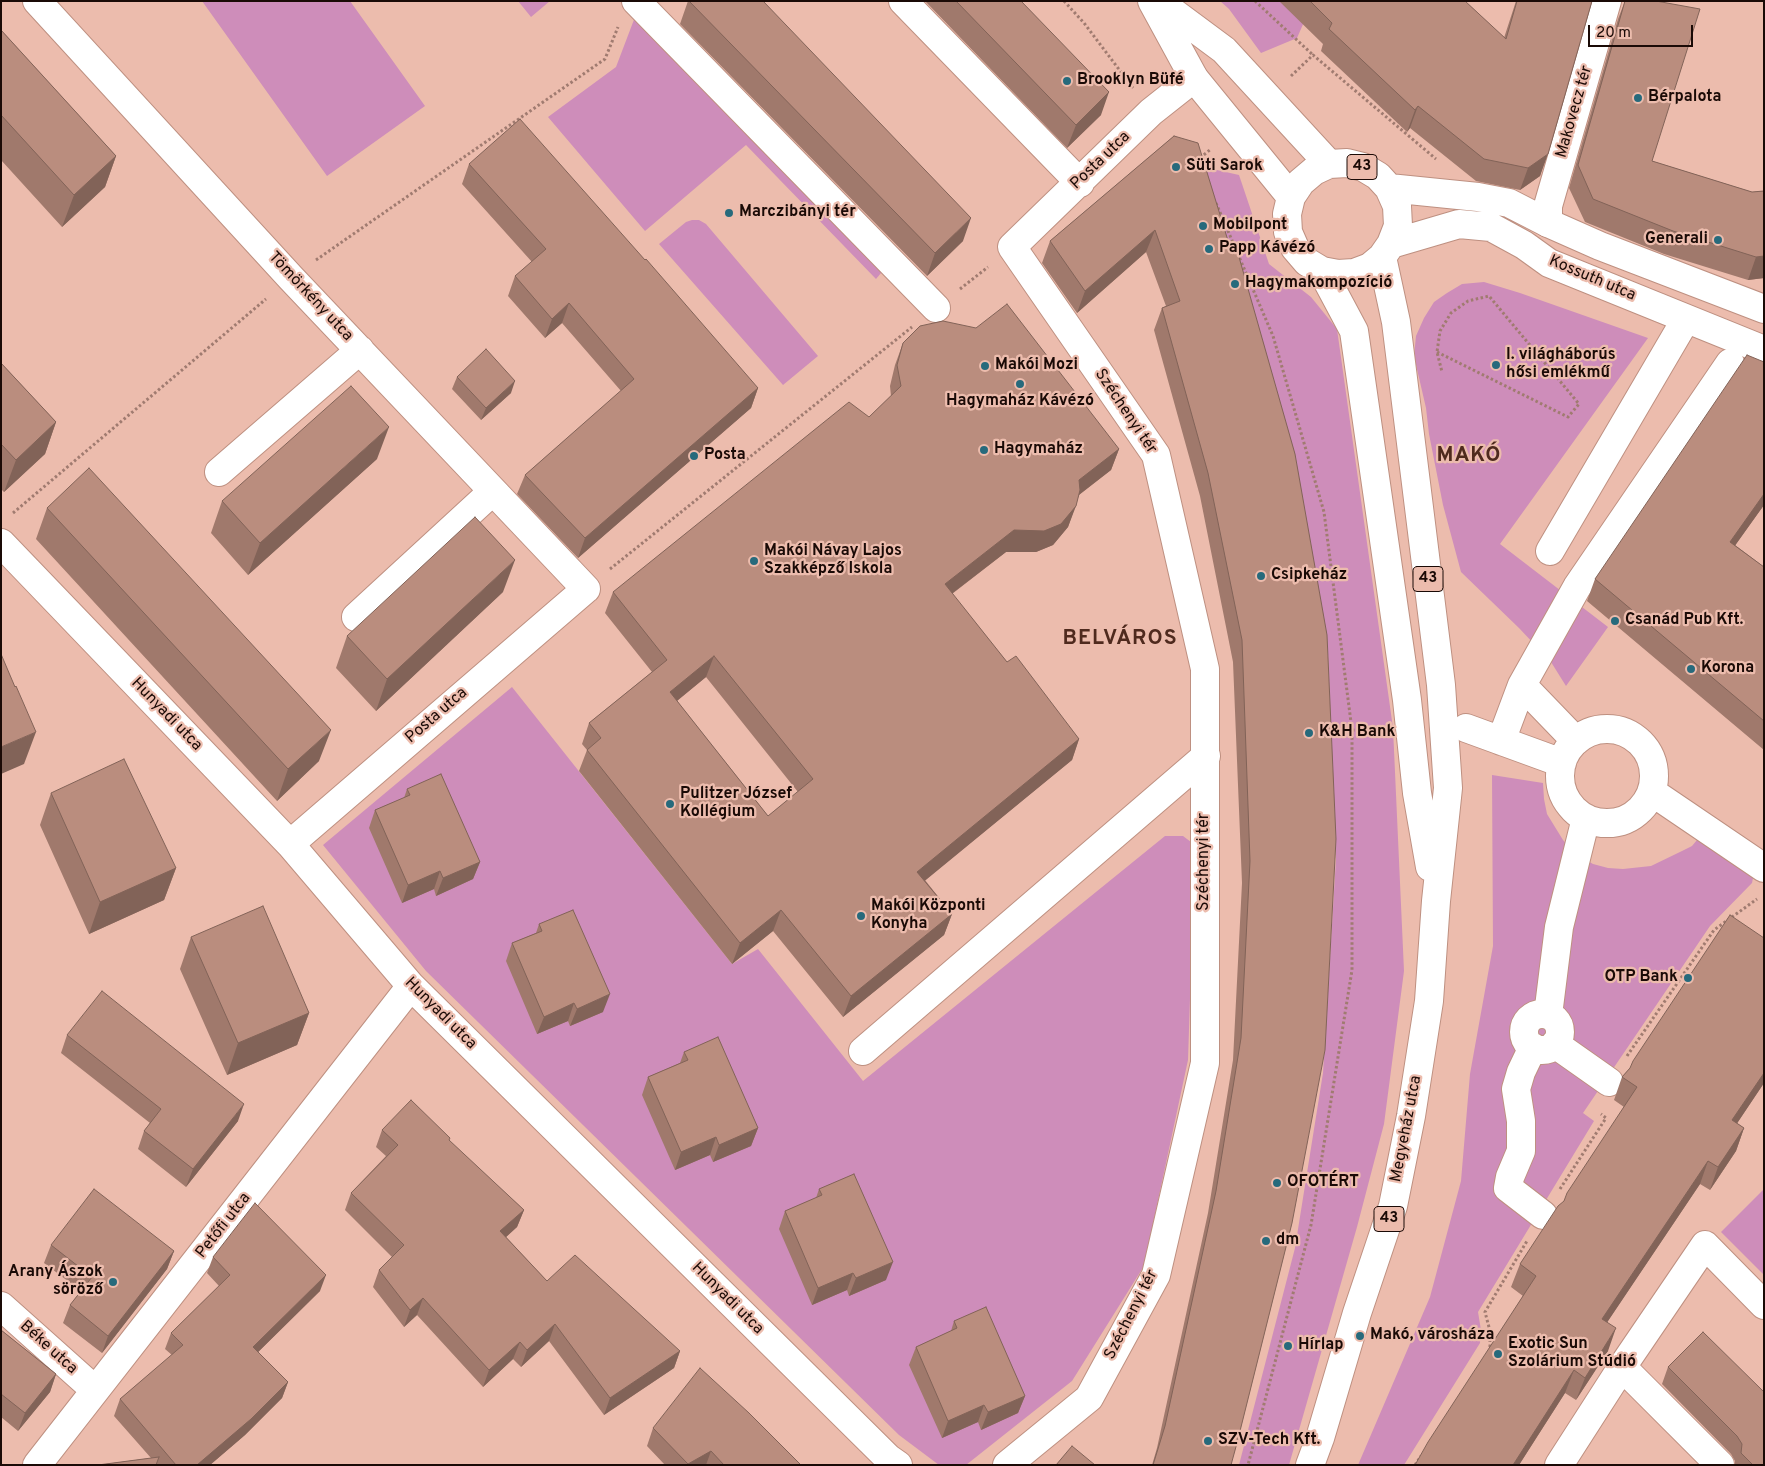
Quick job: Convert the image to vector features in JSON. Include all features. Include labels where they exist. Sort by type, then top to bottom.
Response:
[{"type":"street","name":"Tömörkény utca","points":[[37,1],[360,350],[586,589]]},
{"type":"street","points":[[636,1],[936,308]]},
{"type":"street","points":[[903,1],[1080,183]]},
{"type":"street","points":[[1152,1],[1194,78],[1291,197]]},
{"type":"street","name":"43","points":[[1158,1],[1224,50],[1329,164]]},
{"type":"street","name":"Makovecz tér","points":[[1548,223],[1548,206],[1607,1]]},
{"type":"street","name":"Posta utca","points":[[1012,247],[1151,112],[1194,78]]},
{"type":"street","name":"43","points":[[1347,163],[1363,167],[1378,176],[1389,188],[1397,206],[1398,226],[1387,251],[1441,685],[1448,788],[1436,901],[1417,793],[1407,700],[1354,330],[1322,271],[1307,262],[1295,248],[1288,232],[1287,214],[1291,197],[1301,182],[1314,171],[1329,164],[1347,163]]},
{"type":"street","name":"Kossuth utca","points":[[1389,188],[1478,197],[1509,203],[1548,223],[1609,249],[1764,309]]},
{"type":"street","name":"Kossuth utca","points":[[1387,251],[1459,224],[1491,227],[1524,245],[1550,263],[1764,350]]},
{"type":"street","name":"Széchenyi tér","points":[[1007,1465],[1089,1398],[1156,1275],[1205,1063],[1205,669],[1156,455],[1012,247]]},
{"type":"street","points":[[1322,271],[1338,274],[1354,273],[1370,267],[1387,251]]},
{"type":"street","points":[[1550,550],[1686,318]]},
{"type":"street","points":[[219,472],[360,350]]},
{"type":"street","points":[[1501,741],[1522,685],[1577,587],[1730,363]]},
{"type":"street","points":[[356,617],[493,491]]},
{"type":"street","name":"Hunyadi utca","points":[[1,543],[290,844],[411,986],[888,1458],[898,1465]]},
{"type":"street","name":"Posta utca","points":[[290,844],[586,589]]},
{"type":"street","points":[[1522,685],[1576,740]]},
{"type":"street","points":[[1466,728],[1562,763]]},
{"type":"street","points":[[1604,728],[1620,730],[1634,737],[1645,747],[1652,761],[1655,776],[1652,792],[1644,806],[1632,817],[1617,822],[1601,823],[1586,818],[1573,808],[1564,795],[1560,780],[1562,763],[1567,751],[1576,740],[1589,732],[1604,728]]},
{"type":"street","points":[[863,1051],[1206,756]]},
{"type":"street","points":[[1652,792],[1764,868]]},
{"type":"street","points":[[1586,818],[1559,927],[1548,1015],[1536,1015],[1528,1022],[1524,1033],[1529,1044],[1544,1046],[1609,1082]]},
{"type":"street","name":"Megyeház utca","points":[[1310,1465],[1320,1438],[1357,1313],[1393,1206],[1411,1116],[1430,1001],[1436,901]]},
{"type":"street","name":"Petőfi utca","points":[[37,1465],[411,986]]},
{"type":"street","points":[[1543,1215],[1508,1188],[1510,1177],[1521,1151],[1516,1089],[1521,1072],[1544,1046]]},
{"type":"street","points":[[1559,1465],[1622,1367],[1705,1245],[1764,1305]]},
{"type":"street","name":"Béke utca","points":[[1,1306],[96,1390]]},
{"type":"street","points":[[1622,1367],[1720,1465]]},
{"type":"path","points":[[1064,1],[1084,23],[1151,112]]},
{"type":"path","points":[[1256,1],[1313,55]]},
{"type":"path","points":[[1213,196],[1274,336],[1324,512],[1352,730],[1352,970],[1312,1225],[1248,1465]]},
{"type":"path","points":[[586,589],[1012,247]]},
{"type":"path","points":[[1437,352],[1568,417],[1579,404],[1489,296],[1468,301],[1451,313],[1440,331],[1437,352],[1442,372]]},
{"type":"path","points":[[1332,731],[1385,728]]},
{"type":"path","points":[[1486,1354],[1491,1346],[1490,1331],[1485,1312],[1543,1215],[1606,1118],[1592,1108],[1714,930],[1764,894]]},
{"type":"path","points":[[1415,1465],[1425,1449]]},
{"type":"shaded area","points":[[202,1],[350,1],[425,106],[327,176]]},
{"type":"shaded area","points":[[518,1],[550,1],[531,17]]},
{"type":"shaded area","points":[[1220,1],[1282,1],[1304,22],[1297,38],[1261,53],[1229,9]]},
{"type":"shaded area","points":[[635,17],[886,267],[876,279],[746,145],[645,231],[548,117],[616,67]]},
{"type":"shaded area","points":[[1199,166],[1239,175],[1269,264],[1311,297],[1337,329],[1393,728],[1404,971],[1384,1124],[1357,1227],[1289,1465],[1239,1465],[1295,1248],[1323,1073],[1336,859],[1328,654],[1296,472]]},
{"type":"shaded area","points":[[699,220],[706,224],[818,356],[783,385],[659,244],[686,222]]},
{"type":"shaded area","points":[[1484,282],[1648,338],[1500,544],[1608,627],[1566,686],[1551,662],[1461,572],[1443,505],[1429,434],[1426,408],[1414,356],[1416,336],[1434,302],[1462,284]]},
{"type":"shaded area","points":[[512,687],[732,964],[758,949],[863,1081],[1165,836],[1183,836],[1195,845],[1188,1060],[1144,1266],[1072,1381],[966,1465],[939,1465],[899,1435],[426,971],[323,845]]},
{"type":"shaded area","points":[[1492,775],[1543,783],[1547,814],[1563,840],[1573,852],[1593,864],[1623,869],[1651,866],[1692,846],[1697,840],[1709,837],[1754,873],[1752,883],[1710,926],[1583,1113],[1594,1121],[1478,1312],[1481,1330],[1480,1343],[1404,1465],[1358,1465],[1430,1297],[1461,1181],[1470,1074],[1493,946]]},
{"type":"shaded area","points":[[1764,1189],[1764,1275],[1721,1232]]},
{"type":"building","points":[[689,1],[763,1],[971,218],[935,253]]},
{"type":"building","points":[[956,1],[1021,1],[1109,92],[1076,125]]},
{"type":"building","points":[[1310,1],[1465,1],[1506,39],[1517,1],[1592,1],[1548,154],[1528,168],[1484,159],[1418,106],[1415,110],[1329,29],[1332,23]]},
{"type":"building","name":"Bérpalota","points":[[1625,1],[1656,1],[1700,9],[1652,161],[1752,192],[1764,191],[1764,256],[1756,257],[1673,231],[1593,199],[1578,165]]},
{"type":"building","points":[[1,30],[116,156],[74,195],[1,115]]},
{"type":"building","points":[[520,119],[646,259],[758,388],[585,538],[525,475],[634,379],[569,303],[552,319],[515,276],[546,249],[469,164]]},
{"type":"building","points":[[1174,136],[1198,143],[1229,244],[1235,243],[1295,454],[1327,635],[1336,839],[1325,1050],[1292,1223],[1231,1465],[1153,1465],[1165,1426],[1216,1191],[1241,1038],[1250,861],[1242,640],[1208,473],[1162,308],[1180,301],[1155,230],[1085,291],[1050,241]]},
{"type":"building","points":[[1007,304],[1119,449],[1079,480],[1080,490],[1076,506],[1061,524],[1044,531],[1014,530],[945,584],[1007,662],[1016,656],[1079,739],[917,872],[952,914],[851,996],[781,910],[740,943],[587,750],[601,738],[589,723],[667,660],[613,592],[849,402],[869,417],[901,386],[897,365],[903,343],[920,326],[943,321],[976,328]],"holes":[[[714,656],[813,779],[768,816],[670,692]]]},
{"type":"building","points":[[486,349],[515,381],[486,408],[457,377]]},
{"type":"building","points":[[1747,355],[1764,362],[1764,494],[1730,542],[1764,567],[1764,721],[1595,579]]},
{"type":"building","points":[[1,363],[56,422],[16,460],[1,444]]},
{"type":"building","points":[[351,386],[389,427],[260,543],[222,501]]},
{"type":"building","points":[[89,468],[331,730],[288,769],[47,508]]},
{"type":"building","points":[[475,517],[515,560],[387,679],[347,636]]},
{"type":"building","points":[[1,654],[36,732],[1,747]]},
{"type":"building","points":[[124,759],[176,868],[100,902],[51,793]]},
{"type":"building","points":[[441,774],[480,862],[443,878],[440,871],[408,885],[375,810],[410,795],[407,789]]},
{"type":"building","points":[[263,906],[309,1013],[238,1043],[191,937]]},
{"type":"building","points":[[573,910],[610,994],[577,1009],[574,1003],[544,1017],[512,943],[542,931],[539,924]]},
{"type":"building","points":[[1730,915],[1764,938],[1764,1073],[1732,1120],[1744,1128],[1718,1167],[1708,1161],[1602,1319],[1616,1328],[1585,1378],[1574,1370],[1513,1465],[1415,1465],[1536,1276],[1520,1264],[1558,1206],[1564,1201],[1567,1193],[1637,1087],[1622,1077],[1630,1068]]},
{"type":"building","points":[[102,991],[244,1104],[193,1169],[144,1131],[161,1109],[67,1035]]},
{"type":"building","points":[[718,1037],[758,1128],[719,1145],[716,1137],[681,1152],[648,1077],[688,1060],[684,1052]]},
{"type":"building","points":[[411,1100],[450,1138],[449,1140],[524,1210],[500,1231],[547,1281],[575,1255],[680,1351],[610,1398],[555,1324],[527,1350],[520,1342],[489,1370],[423,1298],[410,1310],[379,1270],[404,1245],[351,1193],[398,1145],[382,1130]]},
{"type":"building","points":[[854,1174],[893,1262],[856,1278],[853,1273],[818,1288],[785,1211],[822,1195],[819,1189]]},
{"type":"building","name":"Arany Ászok söröző","points":[[94,1189],[174,1251],[108,1336],[70,1305],[92,1277],[51,1245]]},
{"type":"building","points":[[255,1203],[326,1275],[253,1347],[288,1382],[251,1419],[197,1465],[176,1465],[120,1399],[183,1345],[171,1333],[230,1275],[213,1257]]},
{"type":"building","points":[[986,1307],[1025,1396],[988,1412],[984,1405],[948,1421],[916,1347],[957,1328],[954,1321]]},
{"type":"building","points":[[1,1330],[56,1374],[25,1413],[1,1394]]},
{"type":"building","points":[[1703,1332],[1764,1392],[1764,1465],[1753,1465],[1741,1453],[1742,1444],[1737,1436],[1668,1367]]},
{"type":"building","points":[[700,1368],[801,1465],[724,1465],[711,1451],[688,1464],[653,1428]]},
{"type":"building","points":[[1072,1446],[1095,1465],[1056,1465]]},
{"type":"building","points":[[159,1457],[156,1465],[98,1465]]},
{"type":"place","name":"Brooklyn Büfé","points":[[1067,81]]},
{"type":"place","name":"Bérpalota","points":[[1638,98]]},
{"type":"place","name":"Süti Sarok","points":[[1176,167]]},
{"type":"place","name":"Marczibányi tér","points":[[729,213]]},
{"type":"place","name":"Mobilpont","points":[[1203,226]]},
{"type":"place","name":"Generali","points":[[1718,240]]},
{"type":"place","name":"Papp Kávézó","points":[[1209,249]]},
{"type":"place","name":"Hagymakompozíció","points":[[1235,284]]},
{"type":"place","name":"I. világháborús hősi emlékmű","points":[[1496,365]]},
{"type":"place","name":"Makói Mozi","points":[[985,366]]},
{"type":"place","name":"Hagymaház Kávézó","points":[[1020,384]]},
{"type":"place","name":"Hagymaház","points":[[984,450]]},
{"type":"place","name":"Posta","points":[[694,456]]},
{"type":"place","name":"Makói Návay Lajos Szakképző Iskola","points":[[754,561]]},
{"type":"place","name":"Csipkeház","points":[[1261,576]]},
{"type":"place","name":"Csanád Pub Kft.","points":[[1615,621]]},
{"type":"place","name":"Korona","points":[[1691,669]]},
{"type":"place","name":"K&H Bank","points":[[1309,733]]},
{"type":"place","name":"Pulitzer József Kollégium","points":[[670,804]]},
{"type":"place","name":"Makói Központi Konyha","points":[[861,916]]},
{"type":"place","name":"OTP Bank","points":[[1688,978]]},
{"type":"place","name":"OFOTÉRT","points":[[1277,1183]]},
{"type":"place","name":"dm","points":[[1266,1241]]},
{"type":"place","name":"Arany Ászok söröző","points":[[113,1282]]},
{"type":"place","name":"Makó, városháza","points":[[1360,1336]]},
{"type":"place","name":"Hírlap","points":[[1288,1346]]},
{"type":"place","name":"Exotic Sun Szolárium Stúdió","points":[[1498,1354]]},
{"type":"place","name":"SZV-Tech Kft.","points":[[1208,1441]]},
{"type":"district","name":"MAKÓ","points":[[1469,457]]},
{"type":"district","name":"BELVÁROS","points":[[1120,640]]}]
